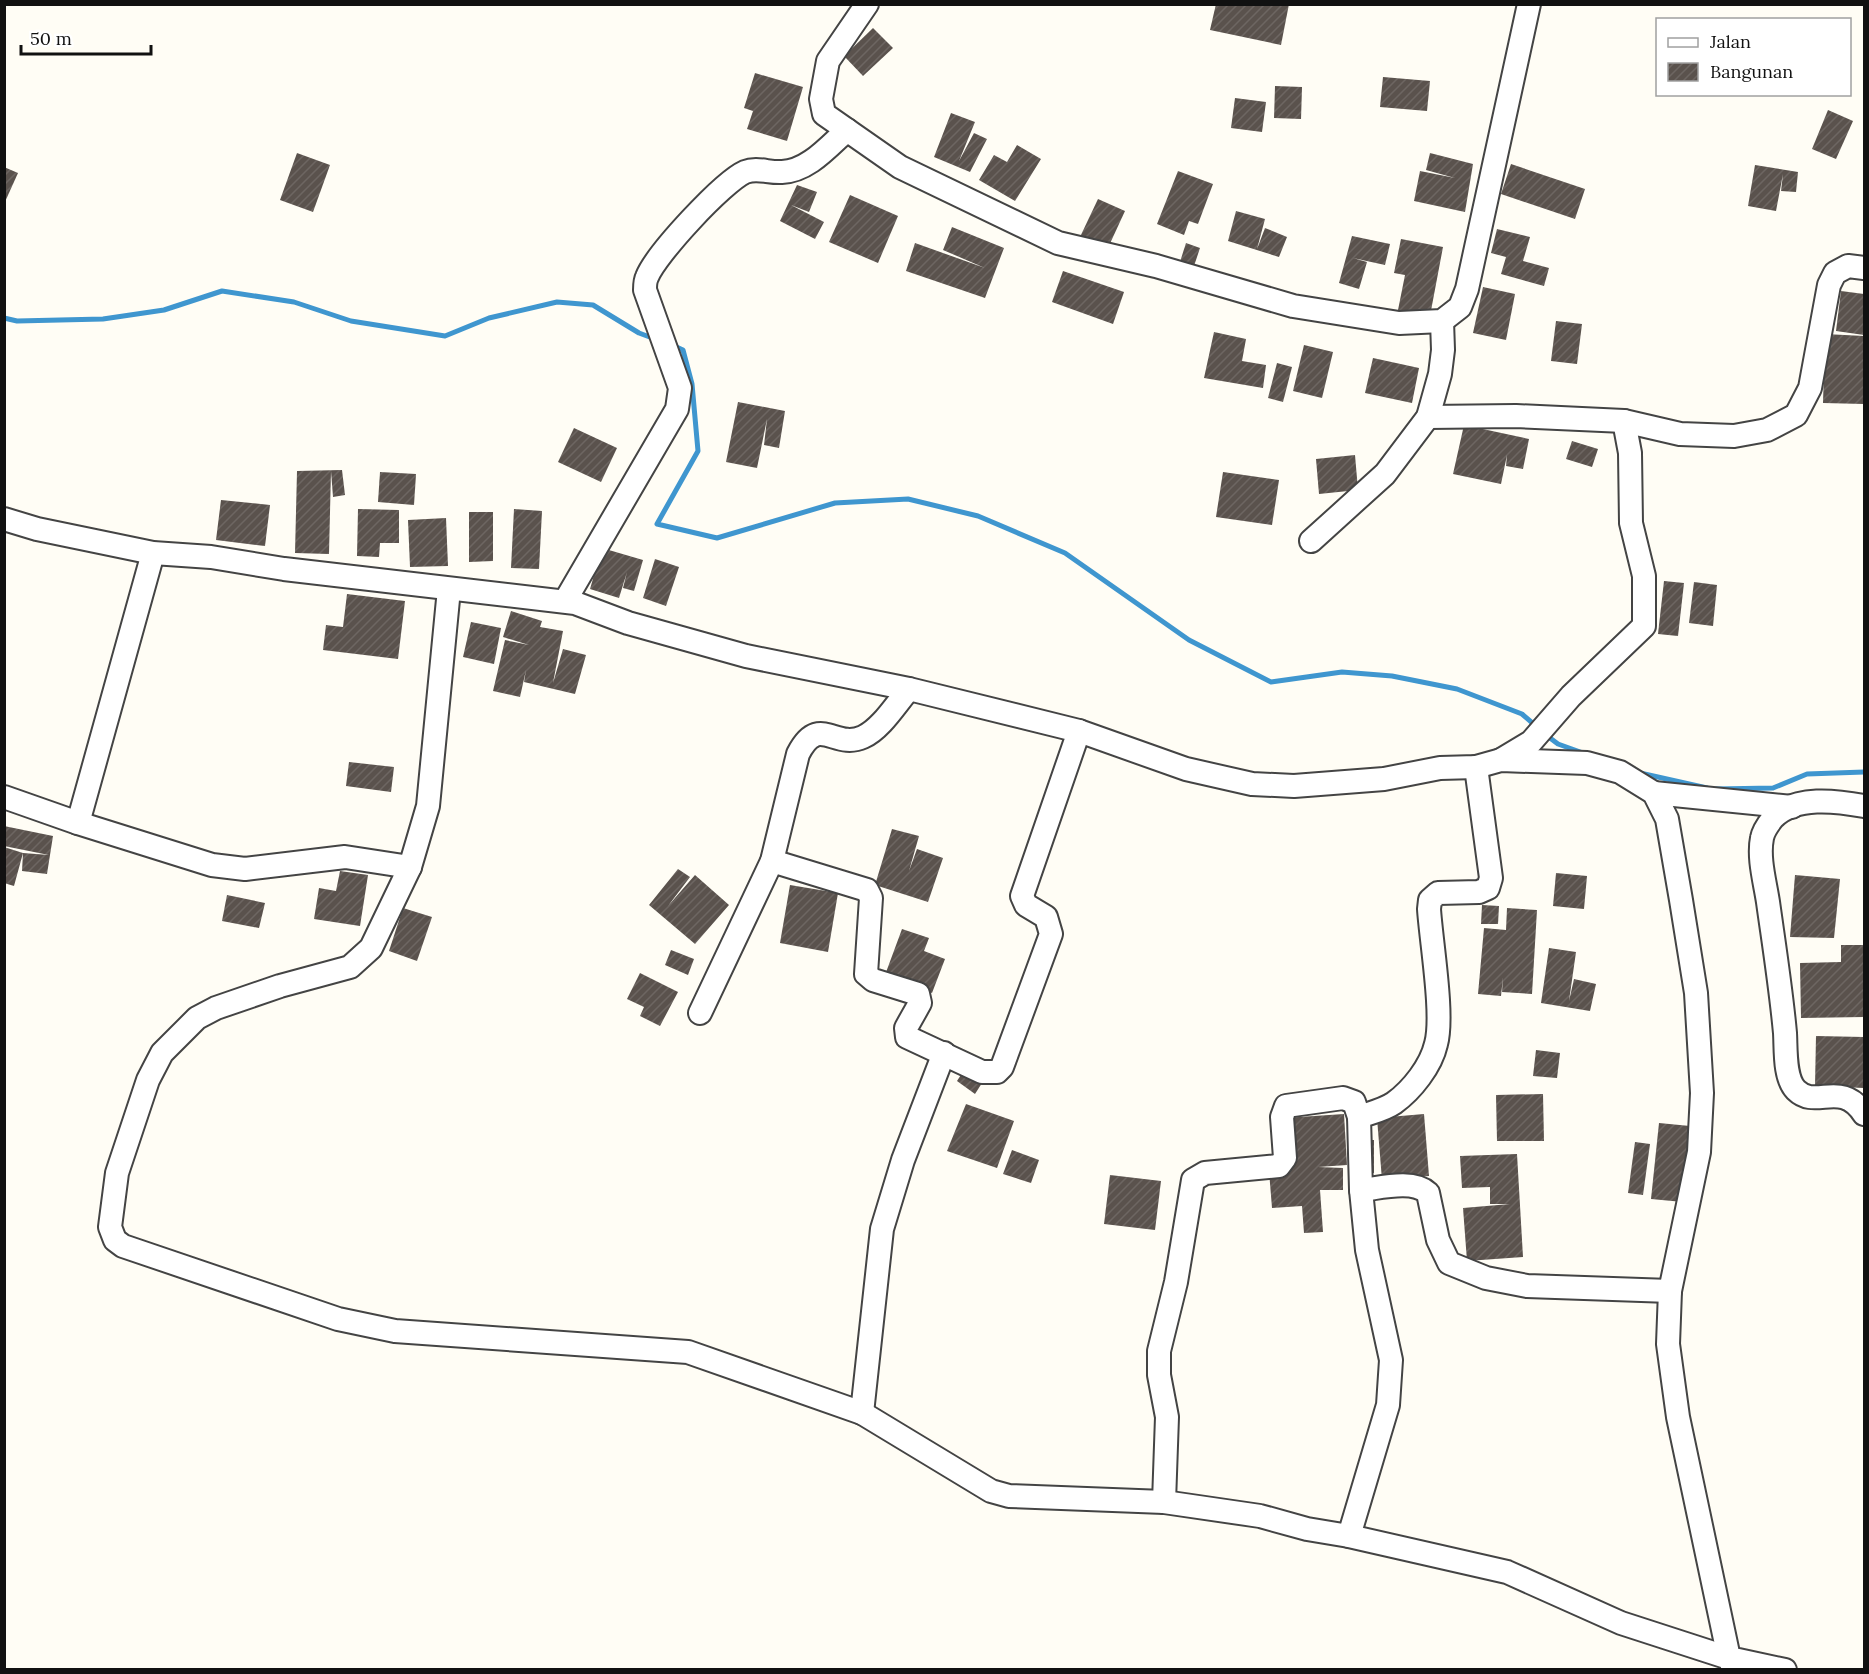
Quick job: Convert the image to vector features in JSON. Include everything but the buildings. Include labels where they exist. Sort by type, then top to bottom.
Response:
[{"type":"street","points":[[867,4],[828,62],[821,99],[824,114],[900,167],[1058,243],[1156,266],[1293,306],[1399,323],[1442,321],[1460,307],[1467,289],[1529,4]]},
{"type":"street","points":[[565,602],[676,409],[680,388],[645,290],[646,279],[675,239],[731,181],[747,171],[782,172],[810,163],[847,130]]},
{"type":"street","points":[[1428,417],[1516,416],[1624,422],[1680,434],[1734,436],[1767,429],[1796,415],[1810,388],[1829,285],[1835,273],[1848,266],[1864,268]]},
{"type":"street","points":[[1311,541],[1385,474],[1428,417],[1440,374],[1443,350],[1442,321]]},
{"type":"street","points":[[4,519],[37,529],[153,553],[212,557],[284,569],[565,602],[628,623],[746,656],[909,689],[1079,731],[1185,769],[1252,784],[1294,786],[1384,779],[1440,768],[1476,767],[1501,760],[1531,742],[1571,696],[1644,627],[1644,576],[1631,523],[1630,453],[1624,422]]},
{"type":"street","points":[[78,824],[153,553]]},
{"type":"street","points":[[449,588],[428,806],[410,867],[371,948],[350,967],[280,986],[216,1008],[197,1018],[162,1053],[148,1080],[117,1173],[110,1227],[115,1240],[123,1246],[338,1319],[396,1331],[688,1352],[862,1413],[991,1491],[1009,1496],[1164,1502],[1260,1516],[1307,1529],[1349,1536],[1507,1572],[1621,1623],[1731,1664],[1785,1670]]},
{"type":"street","points":[[699,1014],[772,861],[798,754],[806,738],[818,733],[848,740],[860,739],[870,734],[909,689]]},
{"type":"street","points":[[772,861],[867,890],[872,898],[866,974],[873,980],[918,994],[920,1003],[906,1028],[907,1036],[912,1041],[990,1074],[1002,1067],[1051,934],[1046,917],[1026,904],[1022,892],[1079,731]]},
{"type":"street","points":[[1501,760],[1587,763],[1620,772],[1654,793],[1792,807],[1832,800],[1864,806]]},
{"type":"street","points":[[1359,1117],[1393,1104],[1410,1088],[1425,1068],[1437,1043],[1430,900],[1438,893],[1479,892],[1488,888],[1491,878],[1476,767]]},
{"type":"street","points":[[1654,793],[1667,819],[1696,993],[1702,1093],[1699,1152],[1670,1291],[1668,1344],[1678,1417],[1731,1664]]},
{"type":"street","points":[[4,797],[78,824],[212,865],[245,869],[345,857],[410,867]]},
{"type":"street","points":[[1792,807],[1774,818],[1762,836],[1762,862],[1782,999],[1788,1072],[1796,1090],[1807,1096],[1845,1096],[1857,1103],[1864,1114]]},
{"type":"street","points":[[862,1413],[882,1229],[903,1160],[944,1053]]},
{"type":"street","points":[[1164,1502],[1167,1417],[1159,1375],[1159,1351],[1176,1282],[1193,1180],[1205,1173],[1279,1166],[1285,1158],[1282,1117],[1286,1106],[1343,1098],[1354,1102],[1359,1117],[1361,1190],[1369,1260],[1391,1360],[1388,1405],[1349,1536]]},
{"type":"street","points":[[1361,1190],[1414,1186],[1424,1189],[1428,1194],[1438,1240],[1449,1263],[1485,1278],[1527,1286],[1670,1291]]},
{"type":"waterway","points":[[4,318],[17,321],[103,319],[164,310],[222,291],[294,302],[351,321],[445,336],[489,318],[557,302],[593,305],[639,333],[655,339]]},
{"type":"waterway","points":[[672,345],[683,350],[692,384],[698,451],[657,524],[717,538],[835,503],[908,499],[978,516],[1065,553],[1189,640],[1271,682],[1342,672],[1392,676],[1457,689],[1522,714],[1537,727]]},
{"type":"waterway","points":[[1546,735],[1558,744],[1583,753]]},
{"type":"waterway","points":[[1716,789],[1773,788],[1807,774],[1864,772]]},
{"type":"waterway","points":[[1640,773],[1707,788]]}]
